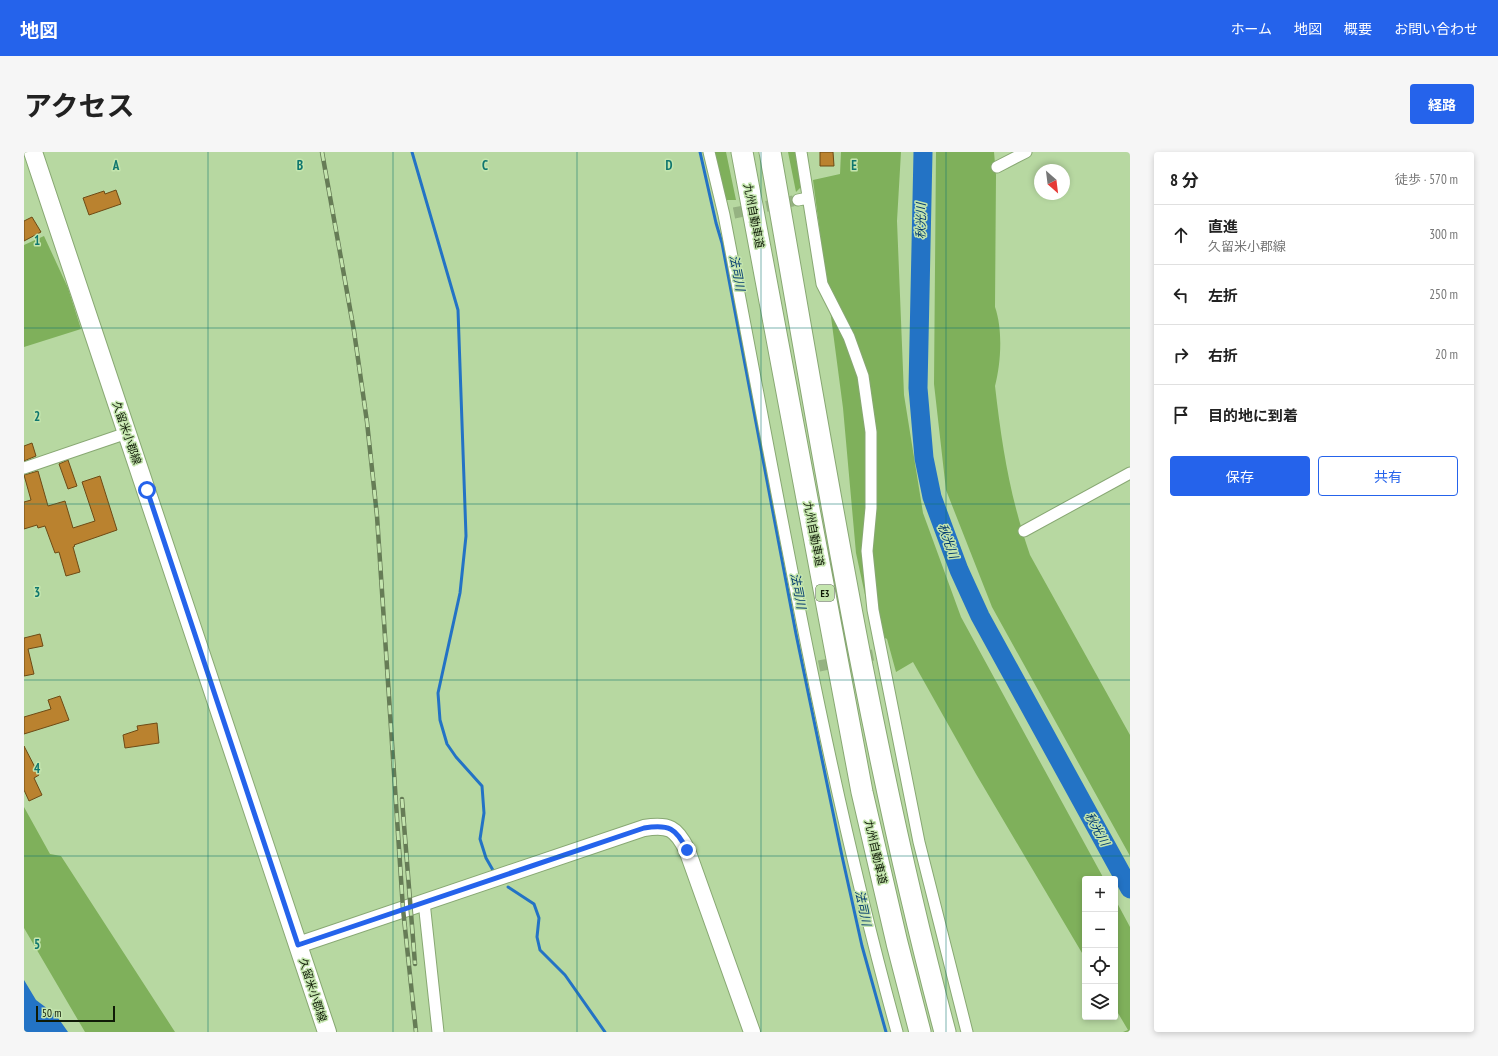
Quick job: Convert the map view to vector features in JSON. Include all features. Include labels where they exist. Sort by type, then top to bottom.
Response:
[{"type":"highway","name":"九州自動車道","points":[[742,152],[862,792],[897,943],[920,1032]]},
{"type":"highway","name":"E3","points":[[770,152],[845,571],[885,781],[919,936],[945,1032]]},
{"type":"main road","name":"久留米小郡線","points":[[33,152],[327,1032]]},
{"type":"street","points":[[709,152],[729,214],[815,666],[875,951],[897,1032]]},
{"type":"street","points":[[801,152],[803,199],[822,284],[849,337],[863,376],[871,432],[871,508],[867,550],[877,655],[919,842],[967,1032]]},
{"type":"street","points":[[997,167],[1026,152]]},
{"type":"street","points":[[24,468],[127,433]]},
{"type":"street","points":[[1024,531],[1130,473]]},
{"type":"street","points":[[298,945],[644,828],[656,826],[674,830],[680,836],[687,850],[752,1032]]},
{"type":"street","points":[[424,902],[438,1032]]},
{"type":"green space","points":[[714,152],[726,152],[736,200],[726,200]]},
{"type":"green space","points":[[788,152],[798,152],[804,184],[796,192]]},
{"type":"green space","points":[[841,152],[901,152],[897,221],[904,395],[923,513],[961,617],[1102,876],[1082,876],[1082,953],[976,774],[913,662],[896,672],[887,639],[873,632],[856,553],[843,408],[813,180],[840,174]]},
{"type":"green space","points":[[936,152],[994,152],[996,175],[995,307],[998,316],[1000,336],[999,367],[995,386],[1008,472],[1017,513],[1030,555],[1130,735],[1130,856],[992,607],[946,490],[934,384]]},
{"type":"green space","points":[[44,236],[68,288],[81,329],[24,347],[24,245]]},
{"type":"green space","points":[[24,807],[50,854],[61,856],[175,1032],[85,1032],[24,928]]},
{"type":"green space","points":[[1118,905],[1130,927],[1130,1032],[1123,1032],[1128,1030],[1118,1013]]},
{"type":"water","points":[[24,980],[36,1000],[56,1015],[68,1032],[24,1032]]},
{"type":"building","points":[[820,152],[833,152],[834,166],[820,166]]},
{"type":"building","points":[[116,190],[121,204],[89,215],[83,198],[104,191],[105,194]]},
{"type":"building","points":[[32,217],[41,232],[24,241],[24,221]]},
{"type":"building","points":[[32,443],[36,456],[24,461],[24,446]]},
{"type":"building","points":[[68,460],[77,486],[68,489],[59,464]]},
{"type":"building","points":[[38,471],[48,506],[65,501],[73,528],[95,521],[82,482],[100,476],[117,530],[74,545],[75,546],[73,547],[80,572],[66,576],[59,552],[55,553],[45,526],[38,528],[37,525],[24,529],[24,502],[31,500],[24,475]]},
{"type":"building","points":[[40,634],[43,646],[28,649],[34,674],[24,676],[24,638]]},
{"type":"building","points":[[60,696],[69,720],[24,734],[24,717],[51,709],[48,700]]},
{"type":"building","points":[[157,723],[159,743],[125,748],[123,735],[138,730],[137,726]]},
{"type":"building","points":[[24,746],[39,775],[34,778],[42,795],[29,801],[24,790]]},
{"type":"waterway","points":[[412,152],[458,310],[466,536],[460,593],[438,693],[440,720],[447,744],[456,757],[482,786],[484,813],[480,839],[486,858],[494,872]]},
{"type":"waterway","name":"法司川","points":[[700,152],[722,243],[796,634],[842,856],[862,946],[886,1032]]},
{"type":"waterway","name":"秋光川","points":[[923,152],[918,388],[924,458],[932,497],[959,570],[980,616],[1130,889]]},
{"type":"waterway","points":[[508,887],[534,904],[539,918],[537,937],[540,950],[565,975],[605,1032]]},
{"type":"tunnel","points":[[734,213],[798,200]]},
{"type":"tunnel","points":[[819,666],[873,655]]},
{"type":"railway","points":[[322,152],[354,331],[367,422],[377,516],[403,909],[416,1032]]},
{"type":"railway","points":[[402,799],[415,964]]},
{"type":"route","points":[[147,490],[298,945],[644,828],[656,826],[674,830],[680,836],[687,850]]}]
